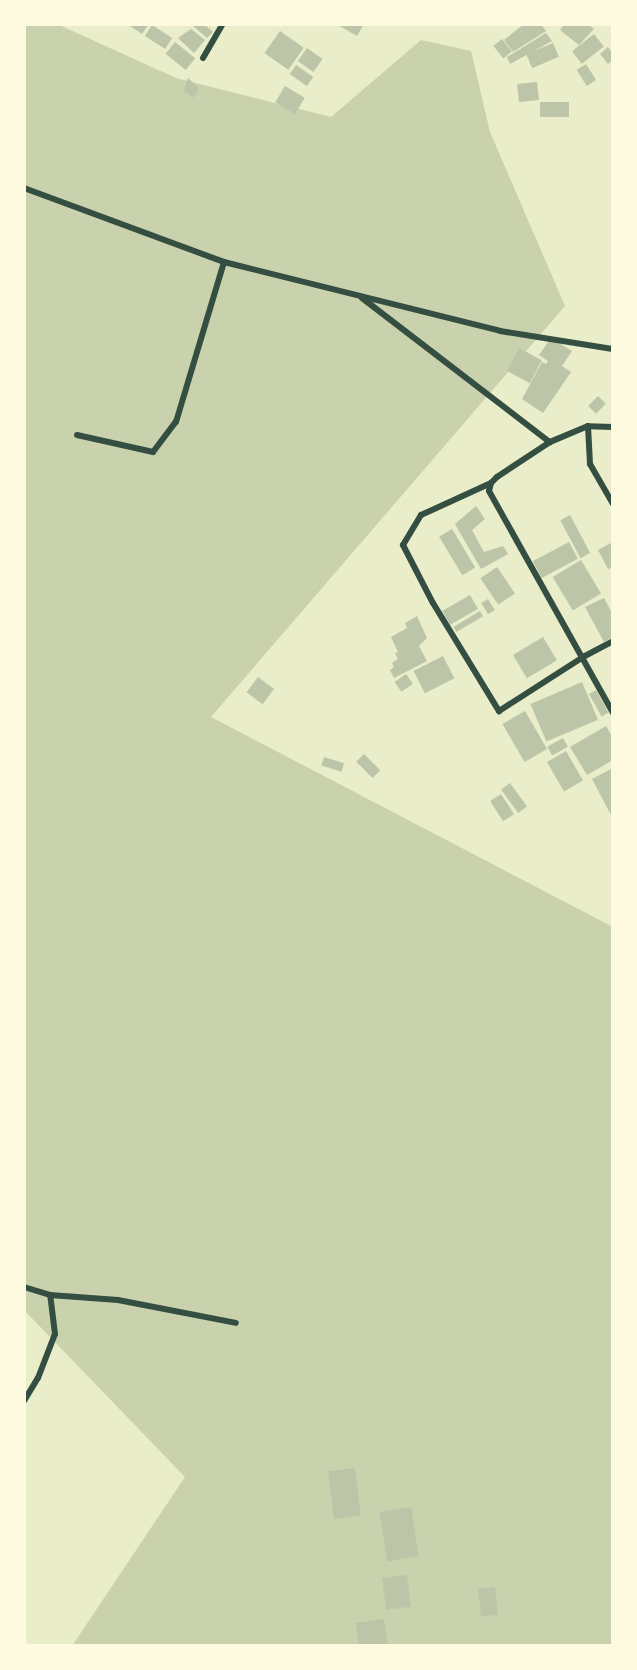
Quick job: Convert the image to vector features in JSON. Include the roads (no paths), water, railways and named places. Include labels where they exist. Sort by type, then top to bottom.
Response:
[{"type":"street","points":[[203,58],[223,24]]},
{"type":"street","points":[[24,188],[224,262],[500,331],[613,349]]},
{"type":"street","points":[[77,435],[153,452],[176,422],[224,262]]},
{"type":"street","points":[[360,297],[550,442]]},
{"type":"street","points":[[588,426],[590,464],[613,504]]},
{"type":"street","points":[[613,427],[588,426],[550,442],[491,483],[421,515],[403,545],[433,603],[499,711],[583,657],[613,641]]},
{"type":"street","points":[[491,483],[489,492],[613,713]]},
{"type":"street","points":[[24,1287],[50,1295],[118,1300],[236,1323]]},
{"type":"street","points":[[24,1401],[38,1378],[55,1334],[50,1295]]}]
